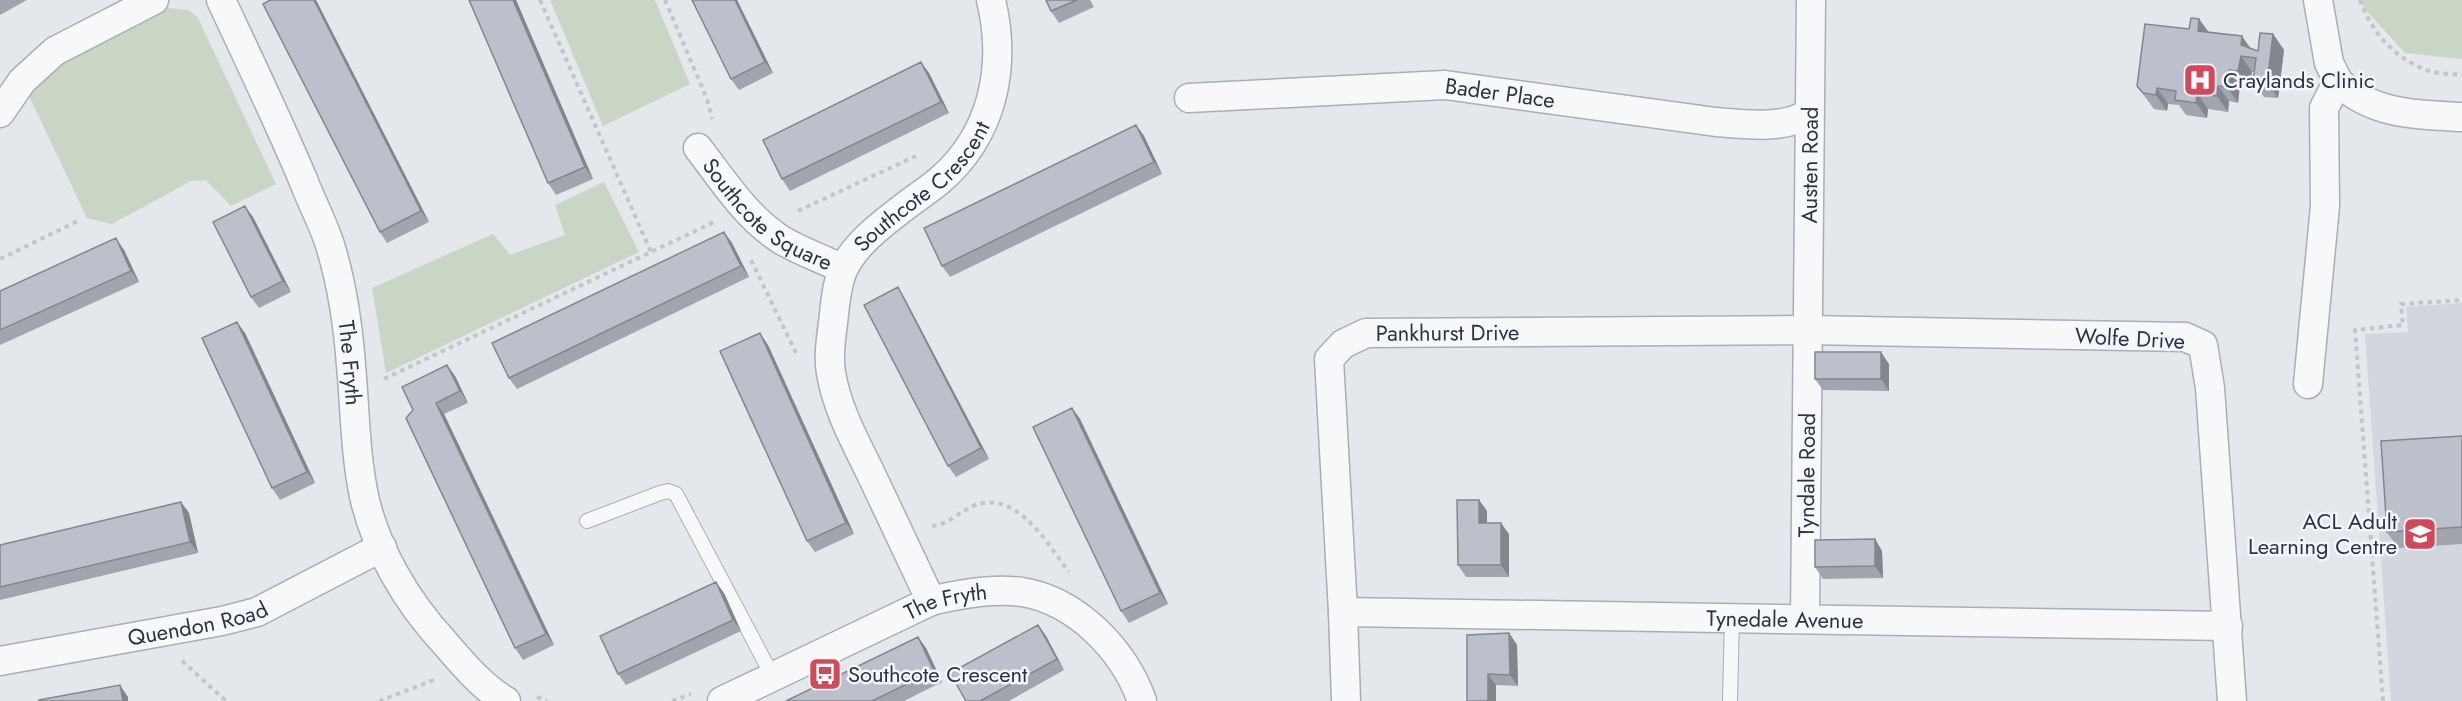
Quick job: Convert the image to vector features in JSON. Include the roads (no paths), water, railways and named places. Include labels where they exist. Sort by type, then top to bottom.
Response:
[{"type":"street","points":[[0,113],[22,81],[55,51],[154,0]]},
{"type":"street","name":"The Fryth","points":[[221,0],[286,138],[329,244],[345,305],[356,440],[365,498],[382,547],[404,590],[430,628],[495,695],[518,698]]},
{"type":"street","name":"Southcote Crescent","points":[[931,601],[839,406],[831,371],[831,340],[835,302],[843,269],[870,236],[940,180],[969,148],[986,119],[994,91],[998,32],[991,0]]},
{"type":"street","name":"Austen Road","points":[[1808,330],[1808,113],[1811,0]]},
{"type":"street","points":[[2318,0],[2329,63],[2338,81],[2347,90],[2372,105],[2387,110],[2462,117]]},
{"type":"street","points":[[2308,384],[2325,206],[2324,108],[2338,81]]},
{"type":"street","name":"Bader Place","points":[[1189,98],[1445,85],[1752,125],[1788,122],[1801,119],[1808,113]]},
{"type":"street","name":"Southcote Square","points":[[707,137],[744,208],[762,226],[782,240],[843,269]]},
{"type":"street","name":"Pankhurst Drive","points":[[1346,701],[1329,359],[1343,344],[1366,333],[1808,330]]},
{"type":"street","name":"Tyndale Road","points":[[1804,620],[1808,330]]},
{"type":"street","name":"Wolfe Drive","points":[[1808,330],[2185,337],[2203,345],[2210,387],[2232,701]]},
{"type":"street","name":"Quendon Road","points":[[0,661],[222,621],[257,612],[382,547]]},
{"type":"street","name":"The Fryth","points":[[722,701],[931,601],[957,594],[1021,592],[1077,614],[1119,658],[1136,684],[1142,701]]},
{"type":"street","name":"Tynedale Avenue","points":[[1343,612],[2228,626]]},
{"type":"lane","points":[[587,520],[660,493],[668,491],[676,494],[773,677]]},
{"type":"lane","points":[[1730,701],[1732,618]]},
{"type":"place","name":"Craylands Clinic","points":[[2200,80]]},
{"type":"place","name":"ACL Adult Learning Centre","points":[[2420,534]]},
{"type":"place","name":"Southcote Crescent","points":[[825,674]]}]
